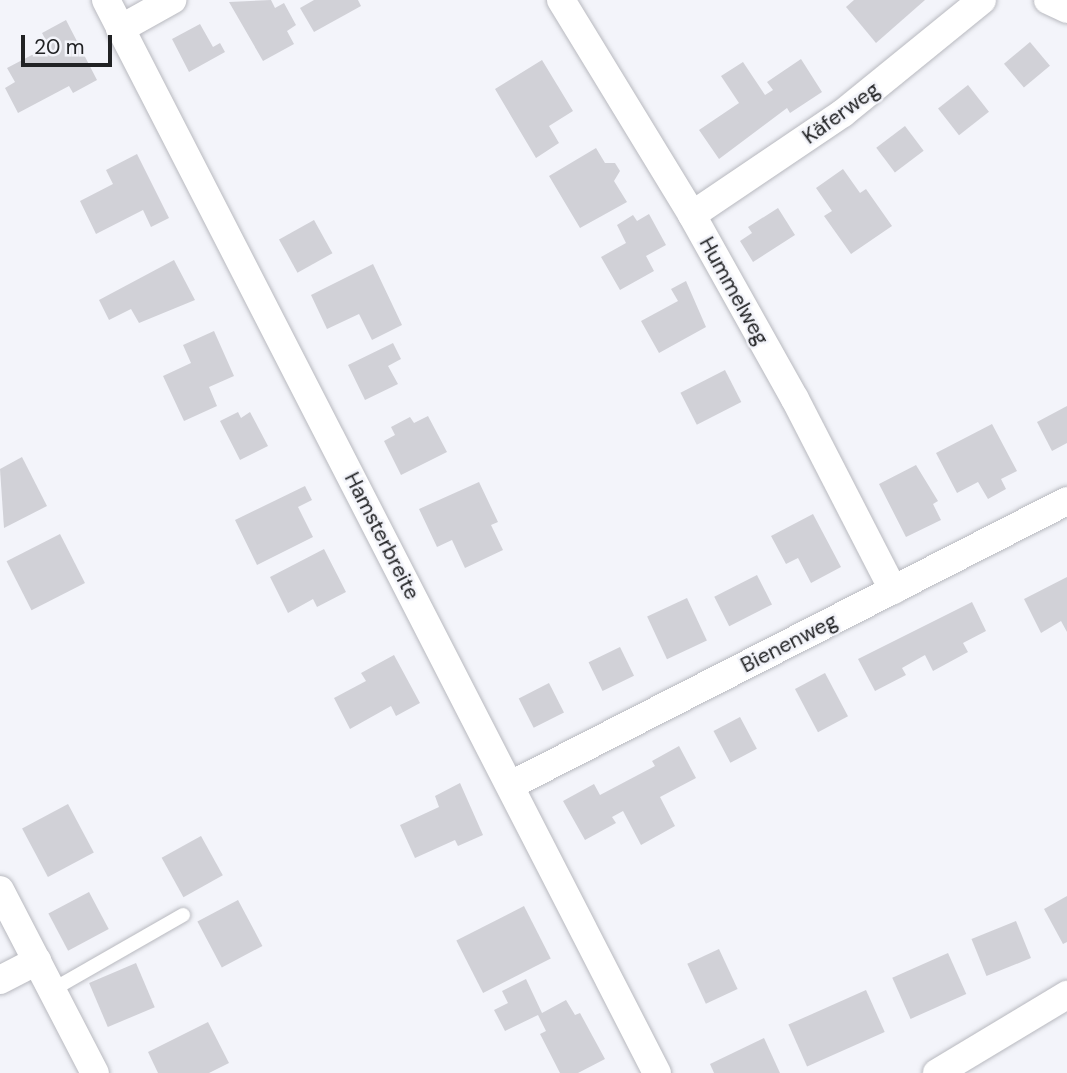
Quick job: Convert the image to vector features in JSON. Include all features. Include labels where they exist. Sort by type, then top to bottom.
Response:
[{"type":"street","name":"Hamsterbreite","points":[[106,0],[657,1073]]},
{"type":"street","points":[[120,29],[172,0]]},
{"type":"street","name":"Hummelweg","points":[[561,0],[692,215],[795,399],[893,590]]},
{"type":"street","name":"Käferweg","points":[[692,215],[843,113],[982,0]]},
{"type":"street","points":[[1048,0],[1067,9]]},
{"type":"street","name":"Bienenweg","points":[[511,785],[1067,500]]},
{"type":"street","points":[[0,890],[95,1073]]},
{"type":"street","points":[[0,980],[37,961]]},
{"type":"street","points":[[937,1073],[1067,995]]},
{"type":"lane","points":[[52,990],[183,915]]},
{"type":"building","points":[[271,0],[275,8],[284,3],[296,25],[287,31],[294,44],[263,61],[229,2]]},
{"type":"building","points":[[314,0],[358,0],[361,6],[314,32],[300,8]]},
{"type":"building","points":[[854,0],[925,0],[876,43],[846,7]]},
{"type":"building","points":[[66,20],[97,80],[73,93],[69,86],[18,113],[5,88],[15,82],[7,68],[49,46],[42,33]]},
{"type":"building","points":[[200,24],[213,47],[220,43],[225,52],[189,72],[172,39]]},
{"type":"building","points":[[1030,42],[1050,66],[1024,88],[1004,64]]},
{"type":"building","points":[[801,59],[822,92],[790,113],[787,108],[719,159],[699,130],[739,103],[721,76],[743,62],[765,95],[773,90],[767,82]]},
{"type":"building","points":[[542,60],[573,111],[549,126],[559,143],[536,158],[495,89]]},
{"type":"building","points":[[968,85],[989,112],[959,135],[938,108]]},
{"type":"building","points":[[905,126],[924,151],[895,172],[876,148]]},
{"type":"building","points":[[596,148],[605,163],[615,163],[620,171],[614,181],[627,202],[580,228],[549,176]]},
{"type":"building","points":[[137,154],[169,218],[151,227],[143,210],[96,234],[80,201],[113,184],[106,170]]},
{"type":"building","points":[[843,169],[860,193],[866,189],[892,226],[851,254],[824,216],[832,211],[816,188]]},
{"type":"building","points":[[778,208],[795,235],[753,262],[740,241],[752,233],[748,227]]},
{"type":"building","points":[[649,214],[666,245],[646,256],[654,271],[620,290],[601,257],[626,243],[617,225],[633,215],[637,221]]},
{"type":"building","points":[[314,220],[332,253],[297,273],[279,239]]},
{"type":"building","points":[[174,260],[195,300],[139,323],[131,309],[109,320],[99,300]]},
{"type":"building","points":[[373,264],[402,325],[372,340],[359,314],[327,329],[311,295]]},
{"type":"building","points":[[686,281],[706,327],[659,353],[641,321],[678,301],[671,289]]},
{"type":"building","points":[[214,331],[234,376],[209,387],[217,406],[184,421],[163,376],[191,363],[183,345]]},
{"type":"building","points":[[393,343],[401,359],[388,366],[398,384],[365,400],[348,365]]},
{"type":"building","points":[[725,370],[741,402],[697,425],[680,393]]},
{"type":"building","points":[[1067,406],[1067,443],[1052,451],[1037,422]]},
{"type":"building","points":[[238,412],[241,418],[250,412],[268,446],[240,460],[220,421]]},
{"type":"building","points":[[428,416],[447,452],[401,475],[384,441],[395,435],[391,427],[410,417],[414,423]]},
{"type":"building","points":[[992,424],[1017,471],[1001,479],[1006,489],[988,499],[978,482],[957,493],[936,453]]},
{"type":"building","points":[[22,457],[47,506],[4,528],[0,469]]},
{"type":"building","points":[[916,465],[938,501],[933,504],[941,520],[906,537],[879,484]]},
{"type":"building","points":[[479,482],[498,522],[491,525],[503,550],[465,568],[452,540],[437,547],[419,509]]},
{"type":"building","points":[[305,486],[312,500],[298,507],[313,537],[257,565],[235,520]]},
{"type":"building","points":[[813,514],[841,567],[811,583],[798,558],[786,564],[771,536]]},
{"type":"building","points":[[60,534],[85,583],[32,610],[7,561]]},
{"type":"building","points":[[324,549],[346,592],[317,607],[313,599],[288,613],[270,577]]},
{"type":"building","points":[[757,575],[772,604],[729,626],[714,597]]},
{"type":"building","points":[[1067,577],[1067,632],[1061,621],[1041,633],[1024,599]]},
{"type":"building","points":[[687,598],[707,641],[667,659],[647,617]]},
{"type":"building","points":[[972,602],[986,631],[963,643],[968,652],[933,671],[925,655],[902,668],[906,675],[875,691],[858,659]]},
{"type":"building","points":[[620,647],[634,676],[603,691],[589,662]]},
{"type":"building","points":[[394,655],[420,703],[396,716],[391,706],[350,729],[334,698],[366,681],[361,673]]},
{"type":"building","points":[[825,673],[848,716],[818,732],[795,689]]},
{"type":"building","points":[[549,683],[564,712],[534,728],[519,698]]},
{"type":"building","points":[[740,717],[757,749],[730,763],[714,731]]},
{"type":"building","points":[[679,746],[696,778],[660,797],[675,826],[641,845],[623,811],[612,817],[616,823],[585,840],[563,801],[594,784],[600,795],[655,766],[652,761]]},
{"type":"building","points":[[460,783],[483,835],[458,846],[455,840],[415,858],[400,825],[439,807],[435,796]]},
{"type":"building","points":[[68,804],[94,853],[48,877],[22,828]]},
{"type":"building","points":[[201,836],[223,875],[183,897],[162,858]]},
{"type":"building","points":[[89,892],[109,929],[68,951],[48,914]]},
{"type":"building","points":[[1067,896],[1067,942],[1063,944],[1044,909]]},
{"type":"building","points":[[238,900],[262,946],[222,968],[197,922]]},
{"type":"building","points":[[524,906],[551,959],[483,993],[456,941]]},
{"type":"building","points":[[1016,921],[1031,958],[986,976],[971,939]]},
{"type":"building","points":[[719,949],[738,989],[706,1004],[687,964]]},
{"type":"building","points":[[948,953],[966,994],[911,1019],[892,978]]},
{"type":"building","points":[[136,963],[155,1007],[108,1027],[89,983]]},
{"type":"building","points":[[526,979],[542,1013],[566,1000],[575,1015],[580,1013],[605,1059],[578,1073],[560,1073],[540,1034],[546,1031],[538,1015],[505,1031],[494,1010],[508,1003],[502,991]]},
{"type":"building","points":[[866,990],[885,1032],[807,1067],[788,1025]]},
{"type":"building","points":[[208,1022],[229,1063],[209,1073],[158,1073],[148,1052]]},
{"type":"building","points":[[764,1038],[780,1073],[714,1073],[710,1064]]}]
